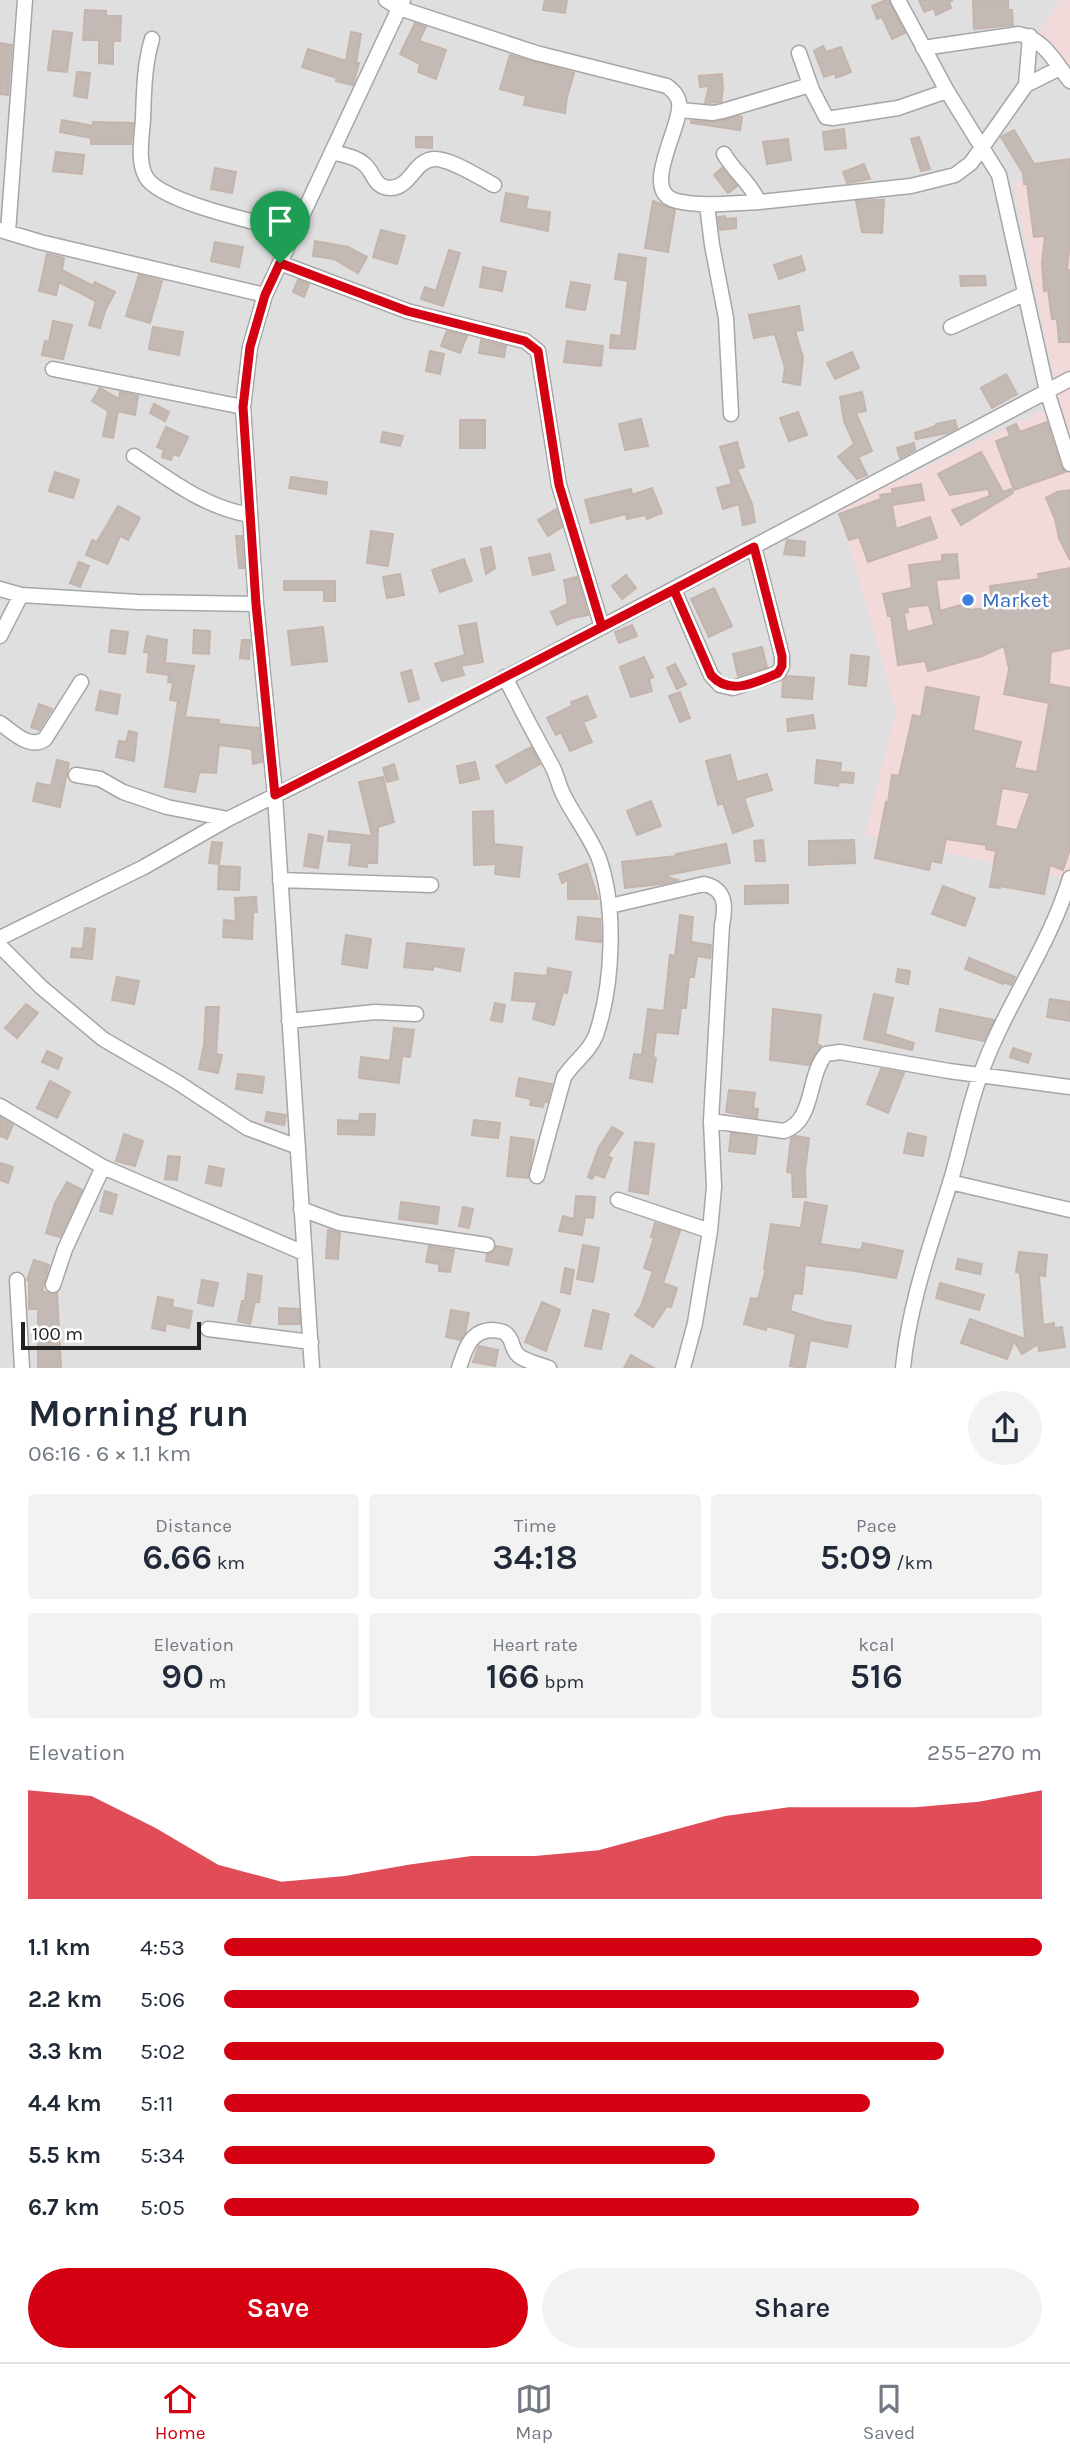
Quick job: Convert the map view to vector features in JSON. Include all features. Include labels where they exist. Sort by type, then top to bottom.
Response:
[{"type":"street","points":[[25,0],[4,231],[40,242],[265,295]]},
{"type":"street","points":[[386,0],[536,53],[660,82],[674,91],[680,110],[665,157],[660,181],[662,189],[674,201],[708,205],[911,186],[943,180],[963,170],[1026,85],[1060,68]]},
{"type":"street","points":[[898,0],[947,91],[996,169],[1047,391],[1070,464]]},
{"type":"street","points":[[313,1368],[275,795],[256,604],[243,407],[250,347],[265,295],[401,4]]},
{"type":"street","points":[[923,48],[1019,34],[1030,36],[1040,42],[1070,81]]},
{"type":"street","points":[[1026,85],[1030,36]]},
{"type":"street","points":[[152,39],[144,82],[142,160],[148,180],[161,191],[189,203],[295,232]]},
{"type":"street","points":[[799,53],[812,90],[826,117],[898,108],[947,91]]},
{"type":"street","points":[[680,110],[713,113],[803,87],[812,90]]},
{"type":"street","points":[[333,152],[363,163],[376,184],[381,187],[395,188],[401,185],[419,166],[433,159],[449,162],[495,185]]},
{"type":"street","points":[[724,154],[734,171],[747,181],[758,202]]},
{"type":"street","points":[[708,205],[712,245],[726,318],[731,414]]},
{"type":"street","points":[[280,263],[407,311],[525,341],[538,351],[559,485],[602,627]]},
{"type":"street","points":[[951,327],[1024,294]]},
{"type":"street","points":[[53,369],[243,407]]},
{"type":"street","points":[[0,938],[144,867],[228,818],[432,717],[1070,379]]},
{"type":"street","points":[[134,456],[216,508],[250,515]]},
{"type":"street","points":[[674,590],[711,675],[720,685],[733,688],[778,673],[782,666],[782,656],[754,547]]},
{"type":"street","points":[[0,589],[22,595],[138,602],[256,604]]},
{"type":"street","points":[[0,636],[22,595]]},
{"type":"street","points":[[505,677],[553,767],[565,799],[598,857],[610,906],[610,973],[595,1036],[584,1056],[571,1066],[564,1077],[537,1176]]},
{"type":"street","points":[[0,723],[32,744],[38,744],[45,739],[81,682]]},
{"type":"street","points":[[76,775],[100,779],[124,792],[167,807],[228,818]]},
{"type":"street","points":[[903,1368],[908,1332],[927,1253],[980,1075],[1024,980],[1065,911],[1070,878]]},
{"type":"street","points":[[280,880],[431,885]]},
{"type":"street","points":[[610,906],[704,884],[714,886],[722,895],[725,909],[711,1121],[714,1187],[710,1231],[695,1324],[683,1368]]},
{"type":"street","points":[[0,946],[41,987],[103,1039],[177,1082],[247,1128],[298,1147]]},
{"type":"street","points":[[289,1021],[375,1012],[416,1014]]},
{"type":"street","points":[[711,1121],[784,1131],[794,1128],[804,1114],[819,1062],[826,1054],[840,1052],[1070,1087]]},
{"type":"street","points":[[0,1106],[103,1167],[304,1252]]},
{"type":"street","points":[[53,1285],[65,1249],[103,1167]]},
{"type":"street","points":[[950,1182],[1070,1210]]},
{"type":"street","points":[[618,1200],[710,1231]]},
{"type":"street","points":[[301,1209],[340,1223],[487,1245]]},
{"type":"street","points":[[17,1280],[22,1368]]},
{"type":"street","points":[[208,1329],[311,1342]]},
{"type":"street","points":[[459,1368],[472,1337],[492,1330],[505,1332],[511,1338],[514,1352],[519,1356],[549,1368]]},
{"type":"shaded area","points":[[0,0],[1070,0],[1070,1368],[0,1368]]},
{"type":"shaded area","points":[[1060,0],[1070,0],[1070,83],[1039,32]]},
{"type":"shaded area","name":"Market","points":[[1070,177],[1070,895],[1058,877],[865,835],[896,711],[839,509],[1059,403],[1013,182]]},
{"type":"building","points":[[545,0],[567,0],[565,13],[543,10]]},
{"type":"building","points":[[886,0],[905,33],[892,39],[882,17],[877,19],[872,6]]},
{"type":"building","points":[[919,0],[953,0],[949,2],[951,8],[936,15],[934,8],[924,12]]},
{"type":"building","points":[[973,0],[1008,0],[1013,25],[974,29]]},
{"type":"building","points":[[85,10],[106,11],[106,16],[121,16],[120,41],[113,41],[113,64],[99,63],[99,40],[83,40]]},
{"type":"building","points":[[415,23],[426,27],[419,41],[446,50],[436,79],[418,72],[420,64],[400,54]]},
{"type":"building","points":[[53,31],[72,33],[67,72],[48,70]]},
{"type":"building","points":[[351,32],[361,34],[356,63],[359,63],[353,85],[302,67],[308,49],[346,61]]},
{"type":"building","points":[[0,43],[12,45],[8,95],[0,94]]},
{"type":"building","points":[[823,46],[826,52],[841,47],[851,72],[836,78],[835,73],[824,77],[814,51]]},
{"type":"building","points":[[510,55],[574,73],[565,113],[524,105],[526,96],[500,89]]},
{"type":"building","points":[[77,72],[90,73],[87,98],[74,96]]},
{"type":"building","points":[[722,74],[721,102],[705,103],[709,86],[700,87],[699,76]]},
{"type":"building","points":[[742,117],[740,130],[691,123],[715,122]]},
{"type":"building","points":[[62,120],[93,126],[93,122],[133,123],[131,144],[91,144],[91,138],[60,132]]},
{"type":"building","points":[[844,129],[846,148],[825,150],[823,132]]},
{"type":"building","points":[[1014,130],[1034,164],[1070,159],[1070,241],[1067,270],[1070,270],[1070,342],[1059,342],[1057,319],[1052,319],[1048,290],[1044,291],[1042,263],[1045,236],[1034,237],[1027,184],[1024,184],[1023,173],[1001,137]]},
{"type":"building","points":[[416,137],[432,137],[432,148],[416,147]]},
{"type":"building","points":[[919,137],[930,169],[921,171],[911,139]]},
{"type":"building","points":[[788,139],[791,160],[767,164],[763,142]]},
{"type":"building","points":[[56,152],[84,155],[82,174],[53,171]]},
{"type":"building","points":[[864,164],[870,179],[847,183],[843,172]]},
{"type":"building","points":[[215,168],[236,172],[232,193],[211,189]]},
{"type":"building","points":[[722,168],[737,186],[728,193],[714,175]]},
{"type":"building","points":[[506,193],[528,197],[526,209],[550,212],[548,231],[501,221]]},
{"type":"building","points":[[884,200],[882,233],[862,232],[856,201]]},
{"type":"building","points":[[653,201],[675,210],[668,252],[645,248]]},
{"type":"building","points":[[725,216],[726,219],[736,218],[736,228],[720,230],[718,217]]},
{"type":"building","points":[[381,230],[405,236],[397,264],[373,257]]},
{"type":"building","points":[[315,241],[348,247],[367,257],[358,273],[334,259],[313,256]]},
{"type":"building","points":[[215,242],[243,247],[239,267],[211,261]]},
{"type":"building","points":[[449,250],[460,253],[443,306],[421,299],[425,287],[436,291]]},
{"type":"building","points":[[47,254],[64,258],[62,270],[93,286],[95,282],[115,292],[100,328],[89,325],[96,302],[88,297],[59,282],[56,295],[39,291]]},
{"type":"building","points":[[619,254],[646,258],[635,349],[610,348],[611,335],[621,336],[628,281],[615,279]]},
{"type":"building","points":[[801,256],[805,270],[779,279],[774,265]]},
{"type":"building","points":[[483,267],[506,272],[502,291],[480,287]]},
{"type":"building","points":[[139,275],[162,281],[150,323],[126,316]]},
{"type":"building","points":[[960,276],[985,276],[986,285],[961,286]]},
{"type":"building","points":[[298,280],[309,284],[304,297],[293,292]]},
{"type":"building","points":[[571,282],[590,285],[585,310],[566,307]]},
{"type":"building","points":[[799,306],[803,330],[795,331],[803,357],[800,385],[783,382],[785,368],[775,334],[754,338],[749,315]]},
{"type":"building","points":[[53,321],[72,325],[63,359],[42,355],[45,341],[49,342]]},
{"type":"building","points":[[153,327],[183,332],[179,355],[149,349]]},
{"type":"building","points":[[447,331],[467,336],[460,353],[441,346]]},
{"type":"building","points":[[481,340],[506,346],[504,357],[479,353]]},
{"type":"building","points":[[567,341],[603,346],[601,366],[564,362]]},
{"type":"building","points":[[430,351],[444,354],[440,374],[426,371]]},
{"type":"building","points":[[852,352],[859,368],[835,379],[827,363]]},
{"type":"building","points":[[1006,374],[1017,394],[992,408],[981,388]]},
{"type":"building","points":[[100,388],[119,399],[120,392],[138,396],[135,415],[118,411],[113,438],[103,436],[108,411],[92,401]]},
{"type":"building","points":[[862,392],[866,411],[856,413],[872,451],[858,457],[867,475],[857,479],[838,457],[854,444],[844,421],[840,397]]},
{"type":"building","points":[[154,404],[169,412],[165,421],[150,413]]},
{"type":"building","points":[[798,412],[807,435],[789,441],[780,418]]},
{"type":"building","points":[[641,419],[648,446],[625,450],[619,424]]},
{"type":"building","points":[[460,420],[485,420],[485,448],[460,448]]},
{"type":"building","points":[[955,420],[957,428],[947,433],[916,439],[915,433]]},
{"type":"building","points":[[1047,422],[1065,472],[1014,490],[996,441],[1010,436],[1007,428],[1016,424],[1020,432]]},
{"type":"building","points":[[166,427],[188,437],[179,456],[173,454],[171,460],[162,457],[164,450],[157,447]]},
{"type":"building","points":[[383,432],[403,436],[400,446],[381,442]]},
{"type":"building","points":[[737,442],[744,467],[737,469],[752,504],[755,522],[743,525],[739,504],[723,509],[717,488],[732,484],[720,447]]},
{"type":"building","points":[[914,443],[915,450],[900,458],[897,448]]},
{"type":"building","points":[[981,452],[1003,492],[1011,489],[1013,493],[961,525],[952,510],[990,496],[988,489],[950,495],[938,474]]},
{"type":"building","points":[[55,472],[79,480],[73,498],[49,491]]},
{"type":"building","points":[[291,477],[327,482],[326,494],[289,488]]},
{"type":"building","points":[[921,484],[924,500],[892,505],[896,529],[930,517],[937,538],[868,562],[859,537],[849,540],[839,514],[881,499],[880,495],[893,493],[892,489]]},
{"type":"building","points":[[652,488],[662,513],[647,519],[645,515],[627,519],[626,514],[591,523],[585,500],[631,489],[632,495]]},
{"type":"building","points":[[1070,490],[1070,560],[1059,538],[1046,498],[1057,492]]},
{"type":"building","points":[[118,506],[140,518],[128,540],[120,536],[108,564],[86,555],[92,540],[97,542]]},
{"type":"building","points":[[556,509],[562,527],[548,536],[538,520]]},
{"type":"building","points":[[371,531],[393,534],[388,566],[367,563]]},
{"type":"building","points":[[236,536],[242,536],[244,568],[239,568]]},
{"type":"building","points":[[787,540],[805,542],[804,556],[784,554]]},
{"type":"building","points":[[491,547],[495,568],[486,574],[481,549]]},
{"type":"building","points":[[550,554],[554,570],[533,575],[529,558]]},
{"type":"building","points":[[957,554],[959,578],[936,580],[940,611],[968,603],[970,610],[993,607],[990,586],[1039,579],[1038,574],[1070,568],[1070,648],[1051,652],[1049,684],[1070,688],[1070,849],[1063,870],[1050,865],[1044,894],[1000,886],[990,887],[996,851],[986,849],[986,845],[946,839],[941,863],[931,861],[929,870],[875,858],[892,775],[899,776],[913,715],[921,717],[926,687],[979,697],[973,730],[1021,742],[1014,768],[1037,772],[1049,703],[1004,694],[1009,669],[1004,646],[982,656],[928,671],[925,661],[898,665],[891,616],[888,616],[883,594],[912,588],[909,565],[942,561],[942,555]],"holes":[[[929,605],[934,625],[907,632],[904,613],[908,612],[907,607]],[[1002,788],[1030,793],[1017,830],[995,826]]]},
{"type":"building","points":[[464,559],[472,581],[440,592],[432,570]]},
{"type":"building","points":[[79,562],[89,566],[80,587],[70,583]]},
{"type":"building","points":[[400,574],[404,595],[387,598],[383,577]]},
{"type":"building","points":[[626,575],[636,588],[622,599],[612,586]]},
{"type":"building","points":[[577,577],[588,615],[557,625],[551,612],[568,604],[564,580]]},
{"type":"building","points":[[284,581],[335,581],[335,601],[324,601],[324,590],[284,590]]},
{"type":"building","points":[[714,588],[732,626],[709,637],[691,599]]},
{"type":"building","points":[[476,623],[483,662],[461,666],[464,675],[442,681],[435,664],[465,655],[459,626]]},
{"type":"building","points":[[632,625],[637,636],[619,643],[615,632]]},
{"type":"building","points":[[323,627],[327,661],[292,665],[288,631]]},
{"type":"building","points":[[111,630],[128,632],[125,654],[109,652]]},
{"type":"building","points":[[194,630],[210,631],[209,654],[193,653]]},
{"type":"building","points":[[147,636],[167,640],[165,663],[194,666],[185,717],[259,728],[262,762],[253,764],[252,749],[219,745],[216,773],[199,772],[195,792],[165,787],[178,701],[170,700],[173,683],[168,682],[169,675],[147,672],[149,653],[144,652]]},
{"type":"building","points":[[242,640],[250,640],[249,659],[240,658]]},
{"type":"building","points":[[762,647],[767,667],[738,676],[733,654]]},
{"type":"building","points":[[851,655],[869,657],[866,686],[849,684]]},
{"type":"building","points":[[644,657],[653,677],[649,679],[652,691],[631,697],[620,667]]},
{"type":"building","points":[[675,664],[686,684],[677,689],[667,668]]},
{"type":"building","points":[[411,670],[419,699],[409,702],[401,673]]},
{"type":"building","points":[[787,676],[814,678],[812,699],[782,697],[783,681]]},
{"type":"building","points":[[100,691],[120,695],[117,714],[96,710]]},
{"type":"building","points":[[680,692],[690,718],[680,722],[669,696]]},
{"type":"building","points":[[587,696],[596,717],[583,722],[592,742],[570,751],[561,732],[556,735],[547,718],[572,706],[571,702]]},
{"type":"building","points":[[39,704],[52,709],[39,730],[31,727]]},
{"type":"building","points":[[813,715],[815,728],[788,731],[787,719]]},
{"type":"building","points":[[129,731],[137,733],[134,761],[116,757],[119,741],[126,742]]},
{"type":"building","points":[[531,747],[540,764],[506,783],[496,766]]},
{"type":"building","points":[[730,755],[737,782],[767,774],[772,790],[744,798],[753,826],[733,833],[723,803],[718,805],[706,761]]},
{"type":"building","points":[[57,760],[69,763],[60,807],[33,801],[37,783],[51,786]]},
{"type":"building","points":[[817,760],[841,763],[840,772],[854,773],[853,783],[839,782],[838,786],[815,783]]},
{"type":"building","points":[[475,762],[479,779],[460,783],[457,766]]},
{"type":"building","points":[[394,764],[398,779],[387,782],[383,768]]},
{"type":"building","points":[[383,777],[394,822],[378,827],[377,863],[367,863],[367,867],[349,865],[352,843],[328,841],[329,831],[372,836],[359,782]]},
{"type":"building","points":[[651,801],[661,826],[637,835],[627,811]]},
{"type":"building","points":[[493,811],[494,844],[522,847],[519,877],[495,874],[496,864],[474,865],[473,812]]},
{"type":"building","points":[[309,834],[323,837],[318,868],[304,866]]},
{"type":"building","points":[[763,840],[765,861],[756,861],[754,841]]},
{"type":"building","points":[[854,840],[855,863],[809,865],[809,841]]},
{"type":"building","points":[[212,842],[222,843],[219,864],[209,863]]},
{"type":"building","points":[[726,844],[730,863],[662,876],[679,880],[625,888],[622,862],[677,856],[676,854]]},
{"type":"building","points":[[587,864],[598,899],[568,899],[568,880],[562,883],[559,874]]},
{"type":"building","points":[[219,866],[240,867],[239,890],[218,889]]},
{"type":"building","points":[[788,885],[788,903],[745,904],[745,886]]},
{"type":"building","points":[[943,886],[975,898],[965,926],[932,914]]},
{"type":"building","points":[[256,897],[257,912],[253,912],[252,939],[223,937],[224,920],[236,921],[235,898]]},
{"type":"building","points":[[680,915],[693,917],[691,942],[711,945],[710,958],[697,956],[694,977],[689,977],[686,1008],[681,1008],[678,1034],[656,1032],[652,1082],[630,1078],[634,1054],[642,1055],[648,1009],[664,1011],[670,955],[675,956]]},
{"type":"building","points":[[578,917],[600,919],[601,942],[576,939]]},
{"type":"building","points":[[85,928],[95,929],[92,959],[71,957],[72,948],[83,949]]},
{"type":"building","points":[[346,935],[371,939],[367,968],[342,964]]},
{"type":"building","points":[[407,943],[464,949],[460,971],[433,966],[433,970],[404,967]]},
{"type":"building","points":[[969,958],[1015,977],[1011,985],[965,969]]},
{"type":"building","points":[[548,968],[571,972],[567,993],[563,992],[554,1025],[533,1019],[537,1002],[512,1000],[515,973],[547,976]]},
{"type":"building","points":[[898,969],[910,971],[908,984],[896,982]]},
{"type":"building","points":[[117,977],[139,981],[134,1004],[112,1000]]},
{"type":"building","points":[[874,994],[893,998],[885,1034],[914,1043],[912,1050],[864,1039]]},
{"type":"building","points":[[1050,999],[1070,1002],[1070,1021],[1047,1017]]},
{"type":"building","points":[[495,1003],[505,1005],[502,1022],[491,1020]]},
{"type":"building","points":[[26,1004],[38,1013],[17,1038],[5,1028]]},
{"type":"building","points":[[206,1007],[219,1007],[216,1054],[222,1055],[218,1073],[199,1069],[204,1045]]},
{"type":"building","points":[[773,1009],[821,1015],[817,1044],[821,1046],[809,1065],[770,1060]]},
{"type":"building","points":[[940,1009],[994,1020],[984,1041],[936,1031]]},
{"type":"building","points":[[394,1028],[414,1030],[410,1057],[402,1056],[399,1083],[359,1078],[361,1057],[390,1061]]},
{"type":"building","points":[[1013,1048],[1031,1054],[1028,1063],[1010,1057]]},
{"type":"building","points":[[47,1051],[62,1058],[58,1069],[42,1062]]},
{"type":"building","points":[[881,1069],[904,1073],[888,1113],[867,1104]]},
{"type":"building","points":[[238,1074],[264,1077],[262,1093],[236,1089]]},
{"type":"building","points":[[519,1078],[552,1084],[543,1107],[530,1105],[531,1099],[516,1096]]},
{"type":"building","points":[[50,1081],[70,1092],[57,1118],[37,1108]]},
{"type":"building","points":[[729,1090],[755,1093],[753,1108],[758,1109],[757,1118],[726,1112]]},
{"type":"building","points":[[267,1112],[286,1115],[284,1125],[265,1121]]},
{"type":"building","points":[[360,1114],[375,1114],[374,1135],[338,1134],[338,1120],[359,1121]]},
{"type":"building","points":[[0,1117],[13,1125],[7,1139],[0,1136]]},
{"type":"building","points":[[474,1120],[500,1123],[498,1138],[472,1135]]},
{"type":"building","points":[[612,1127],[623,1133],[607,1156],[612,1158],[604,1178],[595,1174],[592,1179],[588,1177],[599,1147]]},
{"type":"building","points":[[731,1133],[757,1137],[755,1154],[729,1151]]},
{"type":"building","points":[[908,1133],[926,1137],[923,1156],[904,1153]]},
{"type":"building","points":[[124,1134],[143,1141],[135,1166],[116,1161]]},
{"type":"building","points":[[511,1137],[534,1140],[528,1178],[507,1176]]},
{"type":"building","points":[[791,1138],[809,1138],[805,1172],[806,1197],[793,1197],[792,1173],[787,1172]]},
{"type":"building","points":[[635,1142],[654,1144],[648,1194],[629,1191]]},
{"type":"building","points":[[168,1156],[180,1157],[177,1180],[165,1179]]},
{"type":"building","points":[[0,1163],[13,1167],[8,1183],[0,1180]]},
{"type":"building","points":[[209,1166],[224,1169],[221,1186],[206,1183]]},
{"type":"building","points":[[67,1182],[82,1190],[60,1237],[46,1233],[55,1203]]},
{"type":"building","points":[[105,1191],[117,1195],[112,1214],[100,1211]]},
{"type":"building","points":[[576,1196],[595,1197],[593,1218],[585,1217],[582,1235],[559,1231],[563,1216],[574,1219]]},
{"type":"building","points":[[401,1202],[439,1207],[437,1224],[399,1219]]},
{"type":"building","points":[[805,1202],[827,1206],[820,1244],[861,1250],[863,1243],[903,1251],[896,1278],[805,1265],[802,1294],[794,1293],[790,1311],[825,1322],[851,1326],[847,1347],[810,1340],[805,1368],[801,1368],[790,1366],[796,1334],[767,1326],[766,1330],[744,1324],[751,1298],[758,1299],[766,1269],[771,1224],[801,1228]]},
{"type":"building","points":[[463,1207],[473,1209],[469,1228],[459,1226]]},
{"type":"building","points":[[655,1223],[680,1231],[663,1283],[677,1288],[671,1307],[667,1306],[653,1327],[635,1315],[641,1306],[653,1271],[644,1268],[654,1238],[651,1237]]},
{"type":"building","points":[[328,1230],[340,1233],[338,1259],[326,1258]]},
{"type":"building","points":[[583,1245],[599,1248],[593,1282],[577,1279]]},
{"type":"building","points":[[429,1246],[454,1250],[450,1272],[439,1271],[439,1264],[426,1262]]},
{"type":"building","points":[[496,1246],[512,1249],[508,1265],[486,1261],[487,1254],[494,1251]]},
{"type":"building","points":[[1019,1252],[1047,1255],[1045,1276],[1039,1275],[1043,1325],[1054,1323],[1054,1328],[1062,1327],[1065,1347],[1039,1351],[1038,1344],[1022,1354],[1014,1341],[1007,1359],[961,1343],[970,1319],[1025,1339],[1020,1273],[1016,1272]]},
{"type":"building","points":[[958,1259],[982,1264],[980,1274],[956,1269]]},
{"type":"building","points":[[34,1260],[49,1265],[42,1291],[57,1293],[61,1368],[38,1368],[38,1309],[29,1309],[27,1280]]},
{"type":"building","points":[[565,1268],[574,1270],[570,1294],[561,1292]]},
{"type":"building","points":[[248,1274],[262,1276],[259,1302],[255,1302],[250,1324],[238,1321],[242,1301],[245,1301]]},
{"type":"building","points":[[202,1280],[218,1283],[213,1306],[198,1303]]},
{"type":"building","points":[[940,1283],[984,1295],[979,1310],[936,1298]]},
{"type":"building","points":[[158,1297],[173,1300],[172,1307],[192,1311],[189,1328],[166,1323],[165,1331],[152,1328]]},
{"type":"building","points":[[542,1302],[560,1310],[546,1351],[525,1342]]},
{"type":"building","points":[[279,1308],[299,1309],[300,1324],[279,1324]]},
{"type":"building","points":[[451,1310],[469,1313],[465,1333],[460,1340],[446,1337]]},
{"type":"building","points":[[593,1310],[609,1314],[601,1349],[585,1346]]},
{"type":"building","points":[[479,1346],[498,1350],[495,1366],[473,1362]]},
{"type":"building","points":[[631,1355],[654,1368],[624,1368]]},
{"type":"place","name":"Market","points":[[968,600]]},
{"type":"route","points":[[280,263],[265,295],[250,347],[243,407],[256,604],[275,795],[432,717],[505,677],[674,590],[754,547],[782,656],[782,666],[778,673],[733,688],[720,685],[711,675],[674,590],[602,627],[559,485],[538,351],[525,341],[407,311],[280,263]]}]
